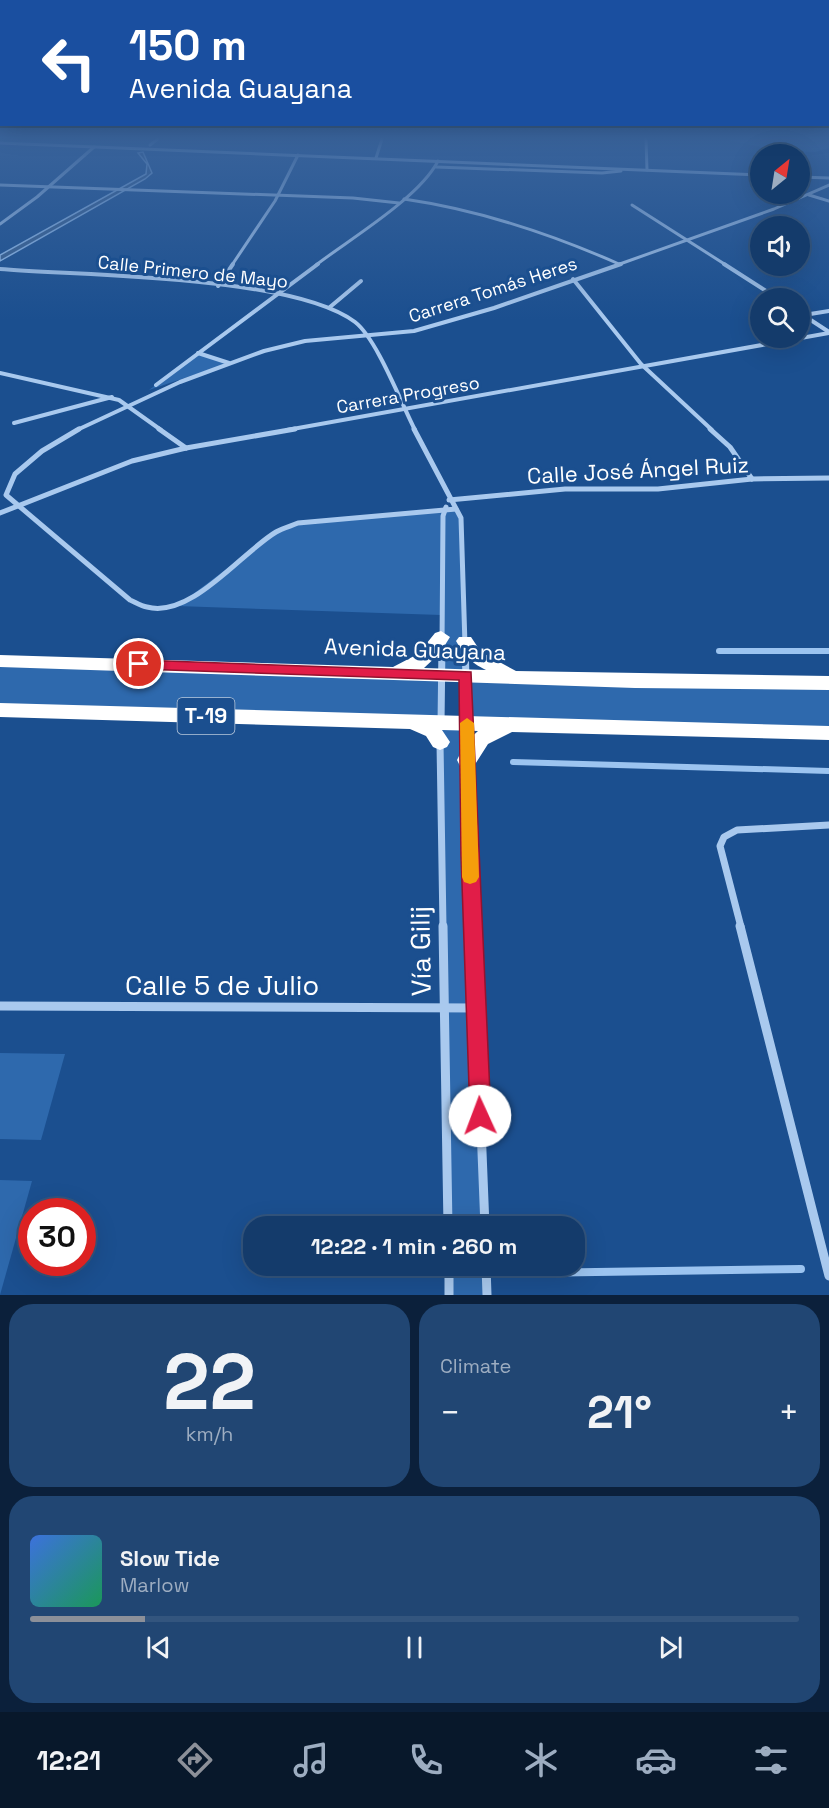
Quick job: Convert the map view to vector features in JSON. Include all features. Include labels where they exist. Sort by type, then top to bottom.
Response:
[{"type":"highway","name":"T-19","points":[[392,672],[421,661],[435,648],[441,637]]},
{"type":"highway","points":[[465,640],[470,651],[486,663],[527,677]]},
{"type":"highway","name":"Avenida Guayana","points":[[0,661],[527,677],[829,683]]},
{"type":"highway","name":"T-19","points":[[0,710],[411,722],[441,732]]},
{"type":"highway","points":[[441,732],[467,723],[829,733]]},
{"type":"highway","points":[[467,760],[476,743],[485,734],[520,725]]},
{"type":"street","points":[[0,224],[33,199]]},
{"type":"street","points":[[218,286],[276,199]]},
{"type":"street","points":[[373,199],[399,203]]},
{"type":"street","points":[[149,390],[403,199]]},
{"type":"street","points":[[407,199],[471,209],[516,221],[553,234],[620,264]]},
{"type":"street","name":"Carrera Tomás Heres","points":[[108,406],[286,344],[431,327],[620,264],[784,204]]},
{"type":"street","points":[[632,205],[761,288]]},
{"type":"street","name":"Calle Primero de Mayo","points":[[0,269],[218,286],[311,300],[330,307],[356,323],[365,335],[434,463],[449,500],[461,518],[466,675]]},
{"type":"street","points":[[573,279],[645,368],[730,447],[752,479]]},
{"type":"street","points":[[330,307],[340,302],[361,281]]},
{"type":"street","points":[[810,313],[829,311]]},
{"type":"street","points":[[810,320],[829,333]]},
{"type":"street","name":"Carrera Progreso","points":[[0,513],[132,461],[186,447],[645,368],[829,333]]},
{"type":"street","points":[[198,353],[229,363]]},
{"type":"street","points":[[0,373],[112,397],[122,401],[186,447]]},
{"type":"street","points":[[14,423],[112,397]]},
{"type":"street","name":"Calle José Ángel Ruiz","points":[[449,500],[537,491],[658,489],[752,479],[829,478]]},
{"type":"street","points":[[1,489],[139,607],[157,609],[177,606],[195,596],[277,531],[286,527],[312,520],[456,509]]},
{"type":"street","points":[[441,674],[442,516],[449,500]]},
{"type":"street","name":"Vía Gilij","points":[[441,674],[448,1216]]},
{"type":"street","points":[[466,675],[467,760],[485,1216]]},
{"type":"street","points":[[829,825],[737,830],[722,838],[723,861],[829,1276]]},
{"type":"street","name":"Calle 5 de Julio","points":[[0,1006],[476,1008]]},
{"type":"street","points":[[449,1276],[449,1295]]},
{"type":"street","points":[[486,1276],[487,1295]]},
{"type":"shaded area","points":[[100,199],[109,199],[0,261],[0,255]]},
{"type":"shaded area","points":[[198,353],[229,363],[149,390]]},
{"type":"shaded area","points":[[456,509],[461,518],[466,675],[441,674],[441,615],[177,606],[277,531],[298,523]]},
{"type":"shaded area","points":[[0,661],[441,674],[441,722],[467,723],[484,1216],[448,1216],[441,723],[0,710]]},
{"type":"shaded area","points":[[466,675],[829,683],[829,733],[467,723]]},
{"type":"shaded area","points":[[0,1053],[65,1054],[41,1140],[0,1139]]},
{"type":"shaded area","points":[[0,1180],[32,1181],[27,1198],[18,1198],[18,1231],[0,1295]]},
{"type":"shaded area","points":[[449,1276],[486,1276],[487,1295],[449,1295]]},
{"type":"waterway","points":[[719,651],[829,651]]},
{"type":"waterway","points":[[513,762],[829,771]]},
{"type":"waterway","points":[[585,1272],[801,1269]]},
{"type":"slow traffic","points":[[467,723],[470,877]]},
{"type":"route","points":[[139,664],[466,675],[480,1116]]}]
